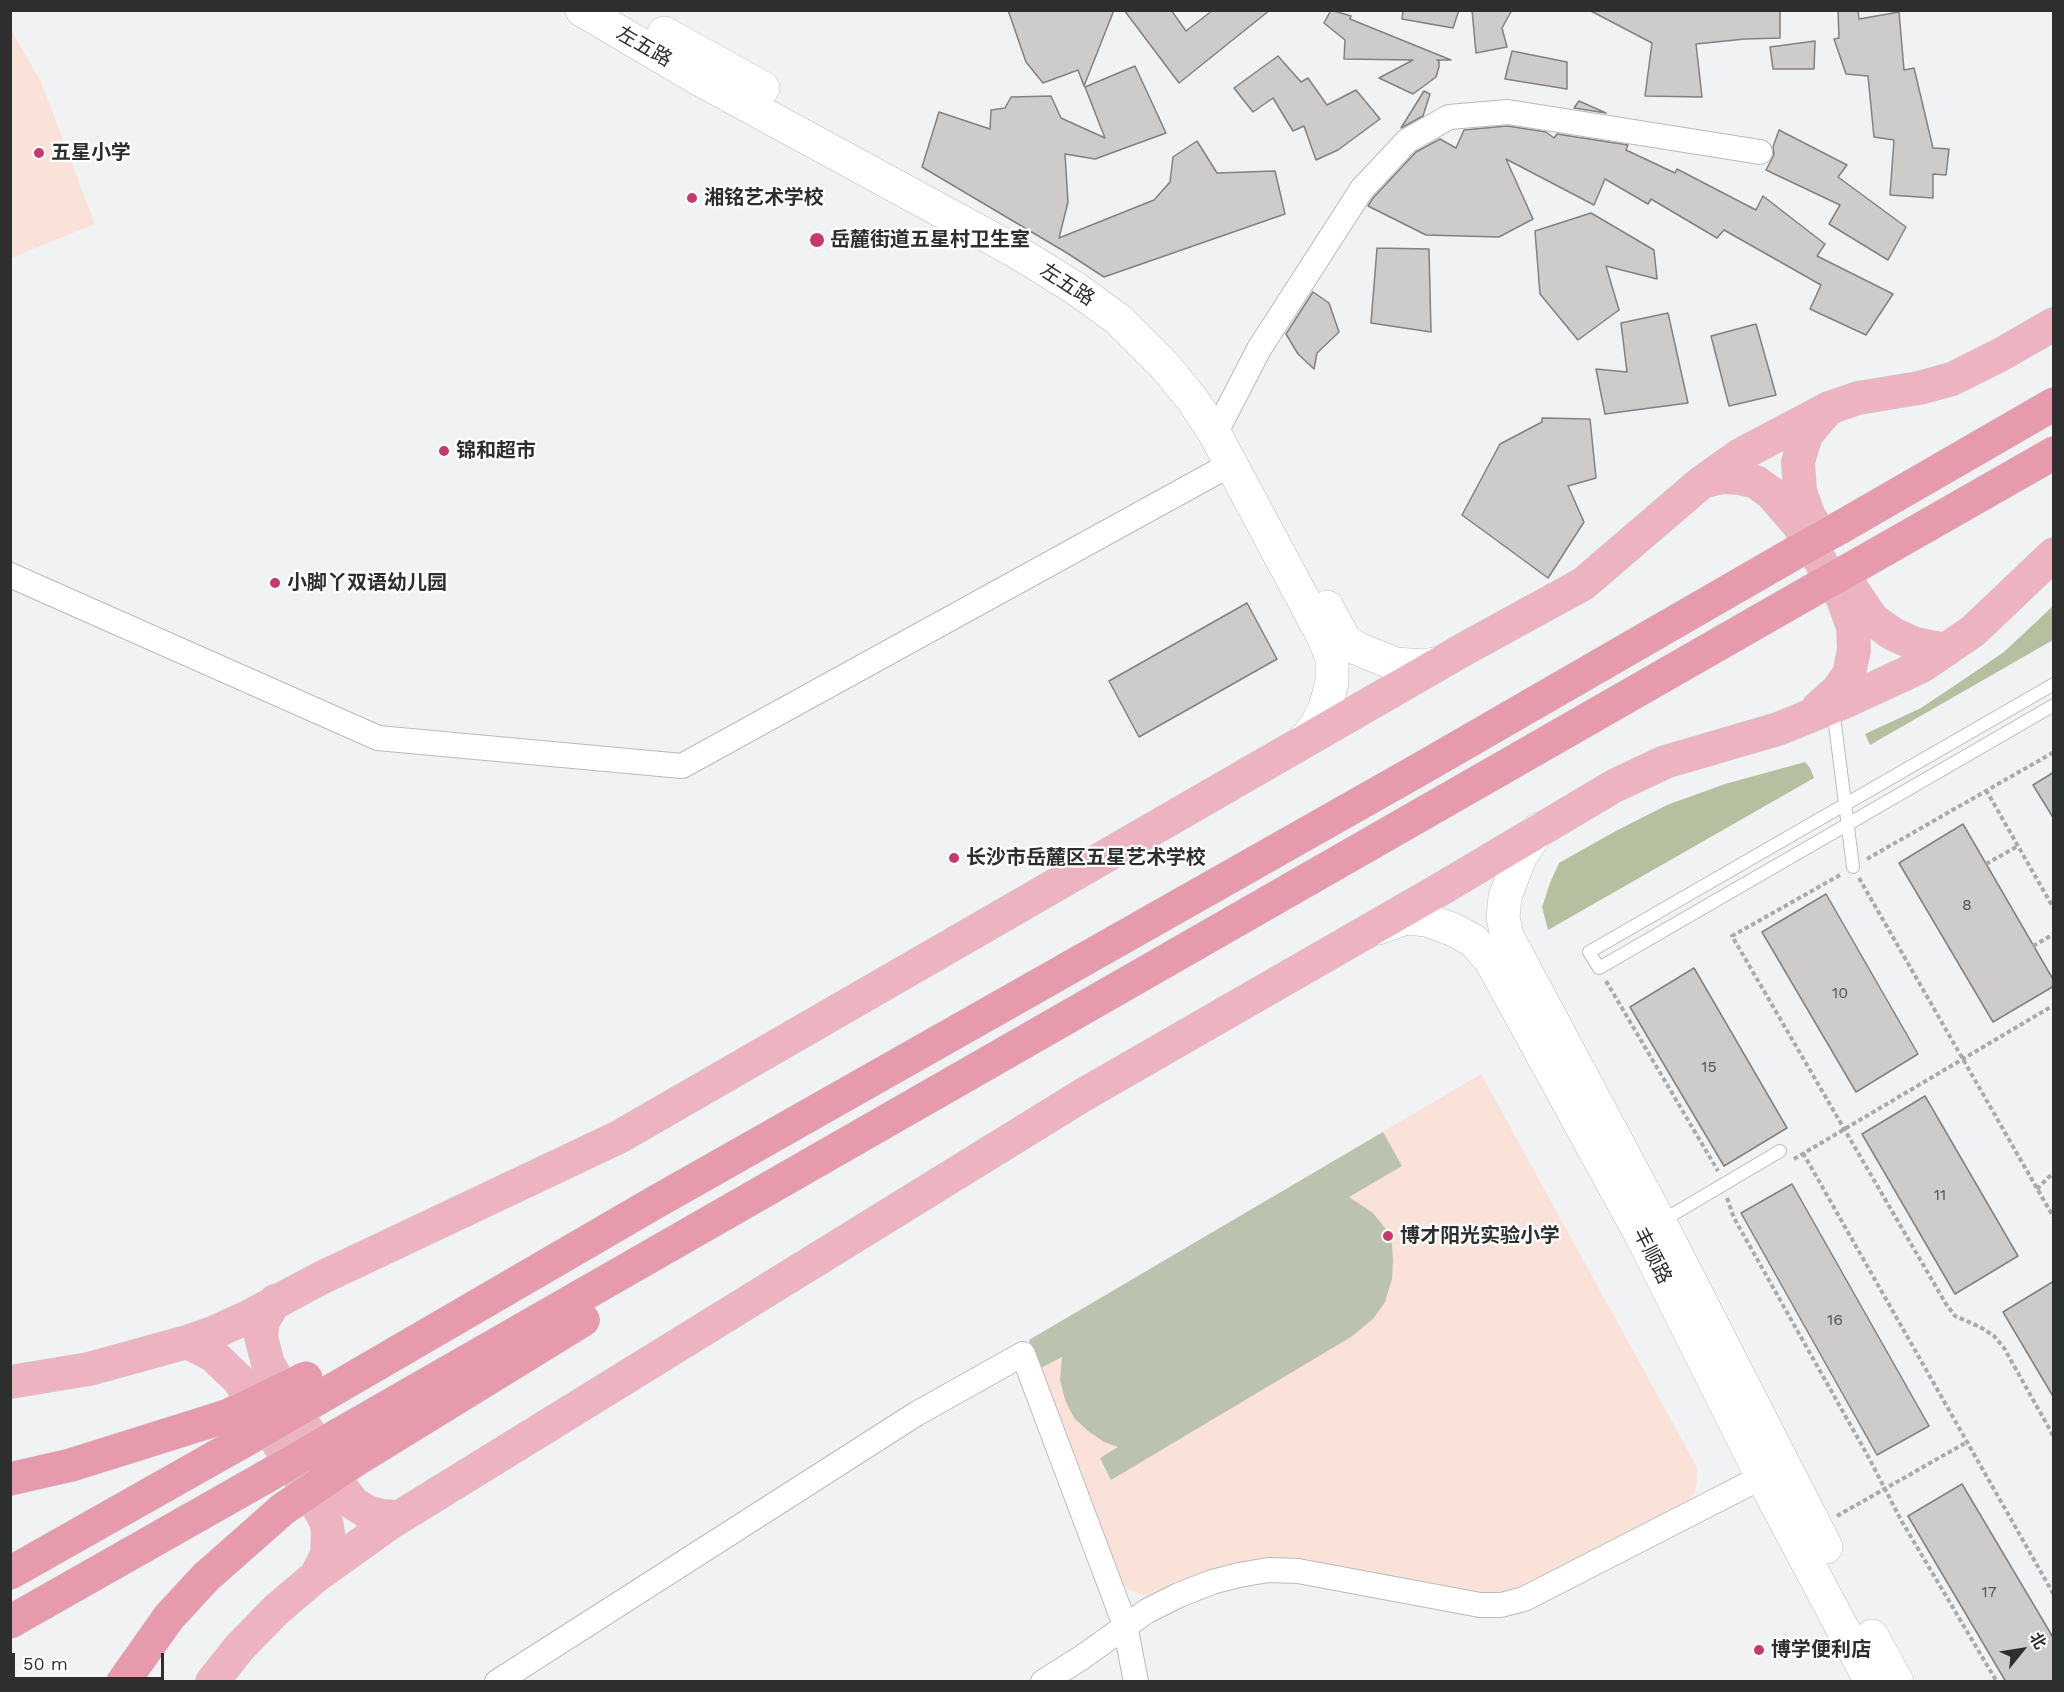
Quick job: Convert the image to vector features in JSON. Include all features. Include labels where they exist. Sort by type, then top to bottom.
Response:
[{"type":"highway","points":[[10,1573],[235,1429],[654,1203],[1422,768],[2054,404]]},
{"type":"highway","points":[[10,1622],[262,1479],[347,1448],[938,1092],[1383,835],[2054,453]]},
{"type":"highway","points":[[10,1462],[235,1429]]},
{"type":"highway","points":[[10,1479],[71,1465],[139,1444]]},
{"type":"highway","points":[[123,1682],[169,1617],[206,1578],[347,1448]]},
{"type":"main road","name":"左五路","points":[[582,10],[699,79],[1015,251],[1075,288],[1119,320],[1219,425],[1344,639],[1356,648],[1395,664],[1425,666],[1440,663]]},
{"type":"main road","name":"左五路","points":[[625,10],[867,146],[1116,294],[1186,361],[1214,399],[1231,464],[1324,638],[1332,658],[1332,682],[1326,708],[1316,726],[1302,743]]},
{"type":"main road","points":[[10,1382],[89,1369],[187,1342],[248,1317],[275,1301],[619,1137],[1440,663],[1582,584],[1702,482],[1740,455],[1829,408],[1858,398],[1952,379],[2054,324]]},
{"type":"main road","points":[[1829,408],[1806,435],[1798,462],[1800,491],[1808,514],[1856,597],[1873,620],[1893,634],[1915,645],[1946,650]]},
{"type":"main road","points":[[1702,482],[1722,477],[1739,478],[1756,482],[1772,493],[1798,524],[1849,612],[1853,627],[1854,650],[1849,674],[1837,691],[1802,720]]},
{"type":"main road","points":[[212,1682],[239,1648],[316,1576],[399,1517],[1083,1095],[1614,786],[1665,762],[1802,720],[1922,666],[1972,631],[2054,554]]},
{"type":"main road","points":[[1539,829],[1520,857],[1505,897],[1503,917],[1507,936],[1659,1222],[1897,1682]]},
{"type":"main road","name":"丰顺路","points":[[1365,932],[1406,918],[1427,920],[1454,930],[1474,941],[1491,961],[1641,1235],[1762,1477],[1871,1682]]},
{"type":"main road","points":[[275,1301],[263,1321],[261,1337],[268,1364],[341,1487],[353,1503],[367,1512],[399,1517]]},
{"type":"main road","points":[[187,1342],[213,1355],[239,1380],[326,1521],[327,1555],[316,1576]]},
{"type":"street","points":[[1219,425],[1259,349],[1362,189],[1407,141],[1449,117],[1508,112],[1760,152]]},
{"type":"street","points":[[10,575],[378,738],[682,766],[1231,464]]},
{"type":"street","points":[[497,1682],[898,1425],[1023,1354],[1125,1625],[1136,1682]]},
{"type":"street","points":[[1043,1682],[1147,1611],[1212,1582],[1239,1575],[1268,1570],[1298,1571],[1480,1605],[1501,1605],[1524,1599],[1762,1477]]},
{"type":"lane","points":[[2054,684],[1589,952],[1599,968],[2054,705]]},
{"type":"lane","points":[[1833,707],[1853,867]]},
{"type":"lane","points":[[1659,1222],[1780,1151]]},
{"type":"path","points":[[2054,752],[1732,936],[1946,1304],[1955,1316],[1994,1336],[2004,1348],[2054,1437]]},
{"type":"path","points":[[1986,790],[2054,909]]},
{"type":"path","points":[[1986,864],[2018,846]]},
{"type":"path","points":[[1853,867],[2054,1218]]},
{"type":"path","points":[[2033,946],[2054,934]]},
{"type":"path","points":[[1599,968],[1718,1170],[1734,1218],[1869,1458],[1901,1520],[1997,1682]]},
{"type":"path","points":[[1784,1165],[2054,1005]]},
{"type":"path","points":[[1803,1154],[2054,1595]]},
{"type":"path","points":[[2037,1189],[2054,1172]]},
{"type":"path","points":[[1717,1204],[1737,1193]]},
{"type":"path","points":[[1816,1528],[1966,1442]]},
{"type":"shaded area","name":"五星小学","points":[[10,28],[41,82],[95,224],[11,258]]},
{"type":"shaded area","name":"博才阳光实验小学","points":[[1481,1074],[1697,1467],[1695,1493],[1685,1504],[1513,1591],[1487,1595],[1312,1563],[1148,1597],[1128,1589],[1114,1574],[1103,1550],[1029,1340]]},
{"type":"green space","points":[[2053,606],[2053,640],[1870,745],[1865,734],[1921,708],[1960,682],[2004,652]]},
{"type":"green space","points":[[1805,762],[1814,778],[1548,930],[1542,907],[1559,863],[1667,805],[1725,784]]},
{"type":"green space","points":[[1383,1132],[1402,1166],[1349,1197],[1373,1213],[1385,1228],[1392,1244],[1392,1279],[1385,1302],[1373,1319],[1351,1337],[1111,1480],[1100,1458],[1118,1447],[1104,1442],[1074,1418],[1065,1400],[1060,1380],[1062,1357],[1039,1369],[1029,1340]]},
{"type":"building","points":[[1008,10],[1114,10],[1084,86],[1078,70],[1043,83],[1026,62]]},
{"type":"building","points":[[1124,10],[1171,10],[1186,31],[1213,10],[1270,10],[1179,83]]},
{"type":"building","points":[[1331,10],[1351,16],[1350,19],[1451,60],[1437,60],[1439,67],[1436,77],[1413,94],[1379,78],[1413,60],[1344,59],[1345,40],[1324,23]]},
{"type":"building","points":[[1403,10],[1459,10],[1453,28],[1402,19]]},
{"type":"building","points":[[1472,10],[1512,10],[1502,28],[1507,47],[1476,53]]},
{"type":"building","points":[[1589,10],[1780,10],[1780,38],[1696,44],[1702,97],[1645,96],[1652,43]]},
{"type":"building","points":[[1838,10],[1858,10],[1859,19],[1899,12],[1904,70],[1914,68],[1933,148],[1949,149],[1946,175],[1933,174],[1933,198],[1890,195],[1894,140],[1874,137],[1868,76],[1846,74],[1834,39],[1839,38]]},
{"type":"building","points":[[1815,41],[1814,69],[1773,69],[1770,47]]},
{"type":"building","points":[[1512,51],[1567,62],[1567,89],[1505,79]]},
{"type":"building","points":[[1278,56],[1301,82],[1308,78],[1327,105],[1356,90],[1380,119],[1338,150],[1316,160],[1304,126],[1293,131],[1273,98],[1253,112],[1234,88]]},
{"type":"building","points":[[1135,66],[1166,133],[1095,159],[1065,154],[1068,202],[1059,238],[1154,200],[1170,182],[1173,157],[1197,141],[1217,173],[1275,171],[1285,214],[1104,277],[922,167],[939,112],[990,129],[991,110],[1005,108],[1011,97],[1051,96],[1061,118],[1105,138],[1085,87]]},
{"type":"building","points":[[1424,91],[1430,94],[1423,116],[1401,128]]},
{"type":"building","points":[[1579,101],[1606,113],[1574,108]]},
{"type":"building","points":[[1507,126],[1546,132],[1554,138],[1557,134],[1628,145],[1626,150],[1675,173],[1677,169],[1756,210],[1763,196],[1825,244],[1817,256],[1893,294],[1866,335],[1810,309],[1821,285],[1724,230],[1717,238],[1651,199],[1648,204],[1605,179],[1594,205],[1506,159],[1533,219],[1499,237],[1426,235],[1368,206],[1416,152],[1440,139],[1456,148],[1464,130]]},
{"type":"building","points":[[1779,130],[1847,165],[1838,177],[1906,227],[1888,260],[1829,224],[1840,205],[1766,170],[1774,155],[1773,147]]},
{"type":"building","points":[[1591,213],[1654,250],[1657,279],[1606,266],[1619,310],[1578,340],[1540,294],[1535,231]]},
{"type":"building","points":[[1377,248],[1429,249],[1431,332],[1371,323]]},
{"type":"building","points":[[1313,292],[1329,303],[1339,332],[1317,353],[1314,369],[1298,354],[1286,334]]},
{"type":"building","points":[[1668,313],[1688,403],[1605,414],[1596,369],[1627,372],[1621,323]]},
{"type":"building","points":[[1756,324],[1776,395],[1729,406],[1711,336]]},
{"type":"building","points":[[1542,418],[1590,419],[1596,478],[1568,486],[1584,522],[1548,578],[1462,515],[1500,444],[1542,422]]},
{"type":"building","points":[[1247,603],[1277,659],[1139,737],[1109,681]]},
{"type":"building","points":[[2054,772],[2054,819],[2033,785]]},
{"type":"building","points":[[1963,824],[2054,981],[2054,986],[1993,1022],[1899,863]]},
{"type":"building","points":[[1826,894],[1918,1054],[1856,1092],[1762,932]]},
{"type":"building","points":[[1694,968],[1787,1128],[1724,1166],[1630,1007]]},
{"type":"building","points":[[1925,1096],[2018,1256],[1955,1294],[1862,1134]]},
{"type":"building","points":[[1792,1184],[1929,1426],[1877,1455],[1741,1213]]},
{"type":"building","points":[[2054,1281],[2054,1398],[2003,1312]]},
{"type":"building","points":[[1962,1484],[2054,1639],[2054,1682],[2006,1682],[1908,1516]]},
{"type":"place","name":"五星小学","points":[[39,153]]},
{"type":"place","name":"湘铭艺术学校","points":[[692,198]]},
{"type":"place","name":"岳麓街道五星村卫生室","points":[[817,240]]},
{"type":"place","name":"锦和超市","points":[[444,451]]},
{"type":"place","name":"小脚丫双语幼儿园","points":[[275,583]]},
{"type":"place","name":"长沙市岳麓区五星艺术学校","points":[[954,858]]},
{"type":"place","name":"博才阳光实验小学","points":[[1388,1236]]},
{"type":"place","name":"博学便利店","points":[[1759,1650]]}]
